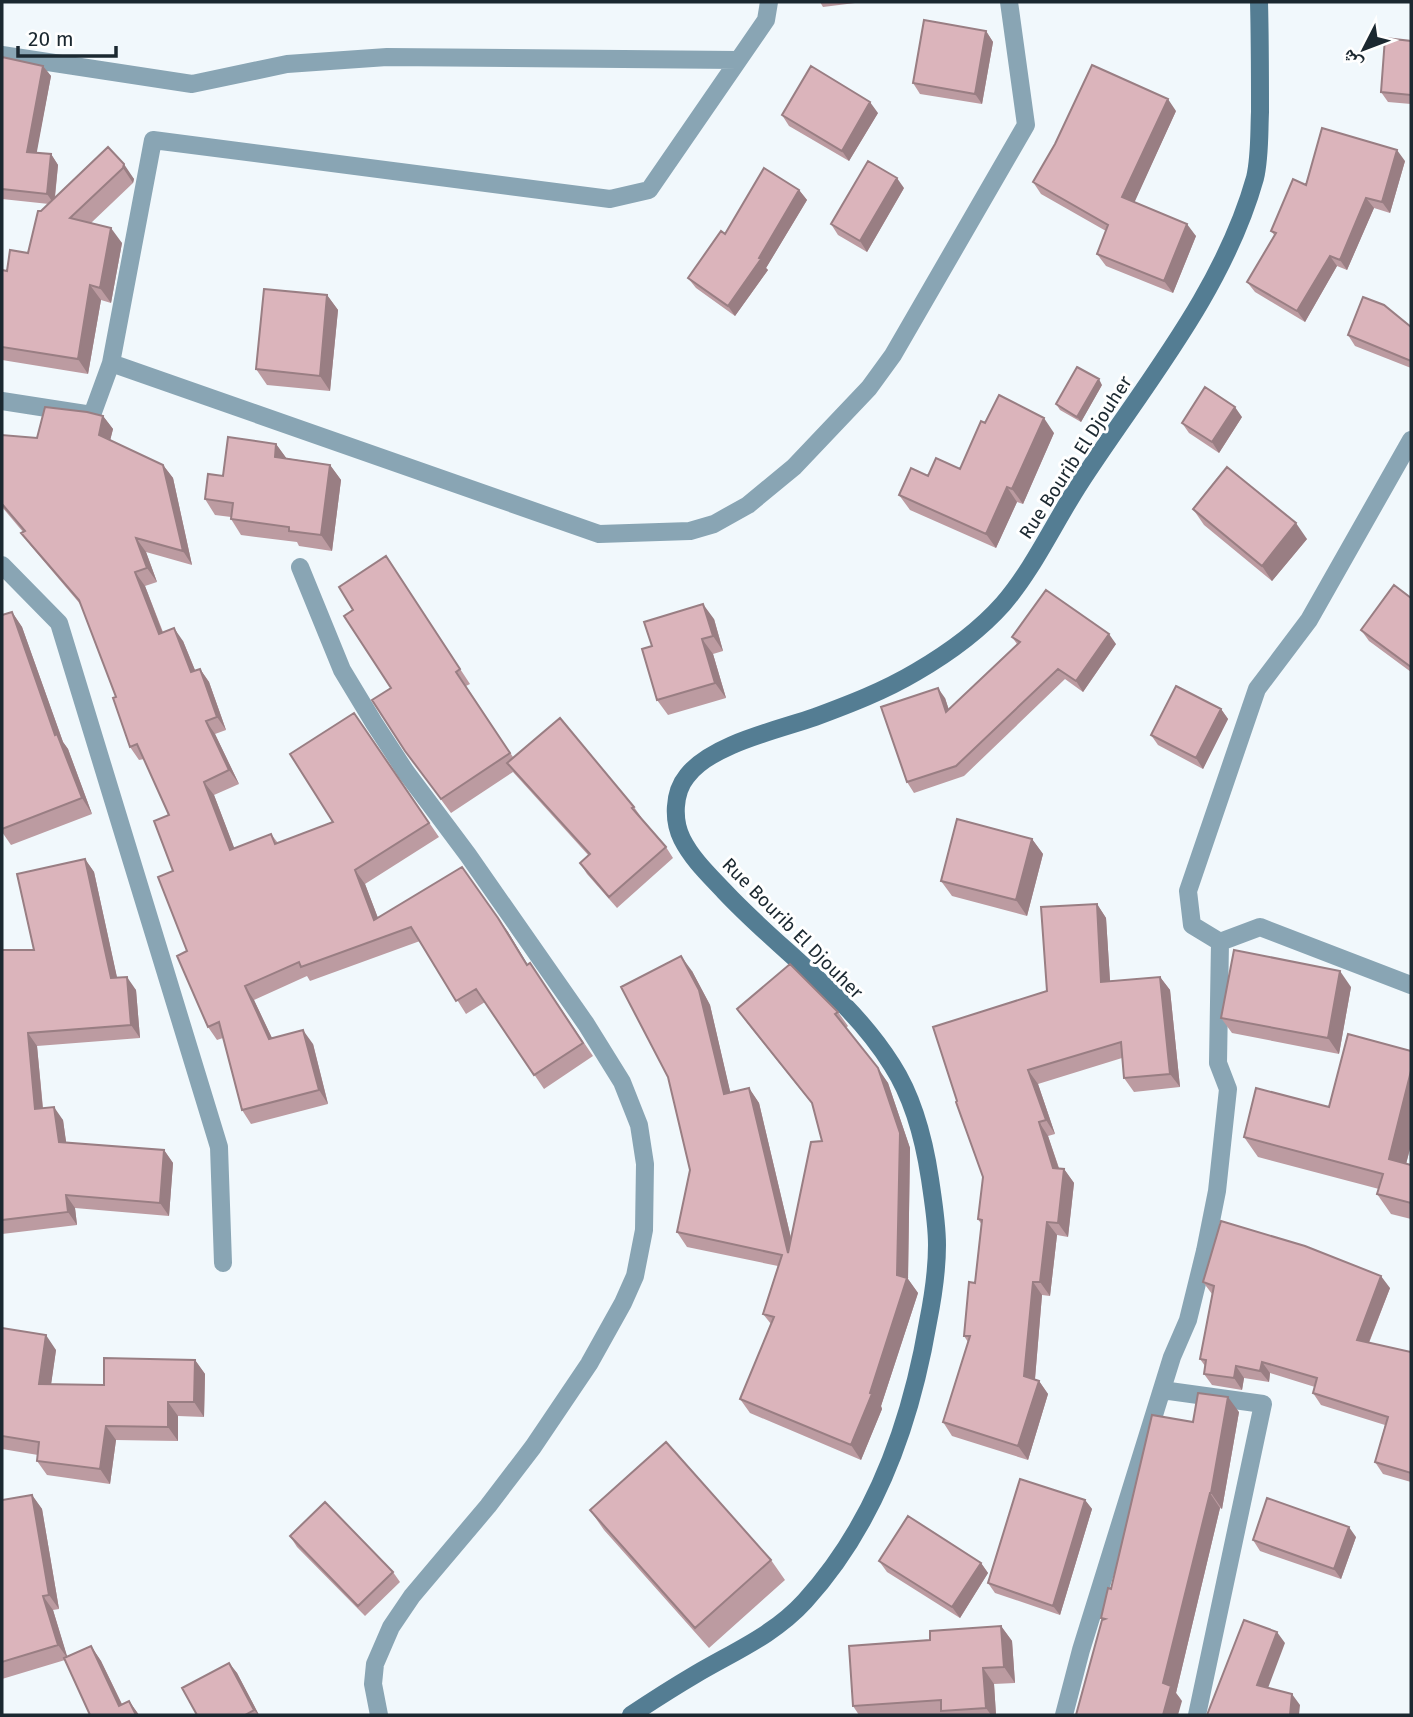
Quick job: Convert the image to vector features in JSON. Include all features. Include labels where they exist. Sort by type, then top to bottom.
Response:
[{"type":"main road","name":"Rue Bourib El Djouher","points":[[631,1715],[697,1673],[755,1643],[780,1625],[804,1602],[845,1549],[880,1486],[909,1411],[919,1377],[929,1321],[937,1243],[925,1144],[915,1113],[894,1067],[868,1033],[823,985],[750,919],[695,859],[680,835],[676,813],[678,793],[687,776],[701,764],[741,740],[848,705],[911,675],[975,631],[1000,608],[1018,584],[1077,487],[1184,327],[1220,267],[1256,174],[1259,139],[1259,2]]},
{"type":"street","points":[[2,401],[92,415],[111,363],[153,140],[610,199],[649,190],[766,20],[769,2]]},
{"type":"street","points":[[111,363],[599,534],[690,531],[714,524],[748,505],[793,467],[869,388],[893,355],[1026,125],[1009,2]]},
{"type":"street","points":[[2,55],[192,84],[287,64],[387,57],[738,60]]},
{"type":"street","points":[[1220,942],[1192,925],[1188,891],[1257,689],[1310,621],[1411,440]]},
{"type":"street","points":[[2,565],[59,623],[219,1147],[223,1263]]},
{"type":"street","points":[[300,567],[342,670],[374,723],[586,1024],[622,1082],[639,1125],[645,1164],[644,1230],[635,1276],[623,1303],[589,1364],[534,1447],[412,1596],[391,1627],[375,1664],[373,1684],[379,1715]]},
{"type":"street","points":[[1220,942],[1259,927],[1411,985]]},
{"type":"street","points":[[1064,1715],[1081,1650],[1172,1357],[1188,1320],[1205,1251],[1217,1191],[1227,1088],[1218,1063],[1220,942]]},
{"type":"street","points":[[1162,1390],[1263,1404],[1197,1715]]},
{"type":"building","points":[[924,20],[986,31],[975,94],[913,83]]},
{"type":"building","points":[[1385,38],[1411,41],[1411,95],[1381,92]]},
{"type":"building","points":[[2,57],[43,66],[27,152],[51,154],[47,194],[2,189]]},
{"type":"building","points":[[1092,65],[1168,99],[1122,197],[1187,224],[1164,281],[1097,254],[1108,225],[1033,182],[1055,144]]},
{"type":"building","points":[[811,66],[870,102],[842,151],[782,115]]},
{"type":"building","points":[[1322,128],[1397,150],[1382,202],[1366,198],[1340,260],[1330,256],[1297,311],[1247,282],[1276,233],[1271,231],[1293,179],[1306,185]]},
{"type":"building","points":[[108,147],[124,164],[123,168],[70,218],[111,228],[100,288],[90,285],[78,359],[2,347],[2,270],[7,271],[10,250],[28,253],[38,211]]},
{"type":"building","points":[[868,161],[897,178],[860,241],[831,224]]},
{"type":"building","points":[[764,168],[799,190],[759,258],[761,259],[728,306],[688,278],[721,231],[725,234]]},
{"type":"building","points":[[264,289],[327,295],[320,376],[256,369]]},
{"type":"building","points":[[1363,297],[1384,305],[1411,327],[1411,361],[1348,335]]},
{"type":"building","points":[[1077,367],[1099,379],[1077,417],[1056,404]]},
{"type":"building","points":[[1205,387],[1235,407],[1212,442],[1182,423]]},
{"type":"building","points":[[999,395],[1044,418],[1012,489],[1007,487],[986,534],[899,495],[911,468],[928,476],[936,458],[960,469],[981,421],[985,423]]},
{"type":"building","points":[[45,407],[103,416],[99,435],[163,465],[183,551],[136,538],[147,568],[135,572],[159,634],[174,628],[191,672],[200,669],[217,717],[206,721],[229,770],[204,782],[230,850],[271,834],[275,844],[333,822],[290,754],[354,713],[429,823],[355,870],[374,920],[462,867],[583,1043],[534,1075],[476,989],[456,1001],[411,927],[301,967],[299,962],[245,986],[269,1039],[303,1030],[319,1090],[242,1110],[219,1022],[208,1027],[177,956],[187,951],[158,877],[173,871],[154,821],[169,815],[137,744],[130,747],[113,698],[116,697],[79,600],[21,533],[25,531],[2,504],[2,435],[37,438]]},
{"type":"building","points":[[228,437],[276,444],[275,457],[330,465],[321,535],[289,531],[289,527],[231,519],[233,503],[205,499],[208,474],[223,476]]},
{"type":"building","points":[[1227,467],[1296,523],[1262,566],[1193,509]]},
{"type":"building","points":[[386,556],[460,669],[456,672],[510,753],[441,799],[372,700],[391,688],[344,616],[353,610],[339,587]]},
{"type":"building","points":[[1394,585],[1411,598],[1411,667],[1361,630]]},
{"type":"building","points":[[1046,590],[1109,634],[1076,681],[1058,669],[956,766],[907,782],[881,707],[938,688],[946,712],[1020,642],[1012,637]]},
{"type":"building","points":[[703,604],[713,636],[702,639],[715,683],[657,700],[642,649],[652,646],[644,622]]},
{"type":"building","points":[[12,612],[55,735],[57,734],[82,798],[2,829],[2,615]]},
{"type":"building","points":[[1176,686],[1221,709],[1196,758],[1151,735]]},
{"type":"building","points":[[560,718],[666,847],[609,897],[580,863],[590,854],[507,763]]},
{"type":"building","points":[[957,819],[1032,839],[1016,900],[941,881]]},
{"type":"building","points":[[85,859],[111,978],[127,977],[131,1025],[28,1033],[35,1109],[54,1107],[59,1142],[164,1150],[160,1203],[66,1195],[68,1212],[2,1220],[2,950],[34,950],[17,874]]},
{"type":"building","points":[[1097,904],[1101,982],[1160,977],[1170,1074],[1124,1078],[1121,1042],[1028,1070],[1046,1120],[1039,1122],[1053,1168],[1064,1169],[1058,1223],[1047,1222],[1040,1282],[1033,1282],[1024,1376],[1039,1381],[1018,1446],[943,1422],[970,1336],[964,1336],[969,1282],[975,1283],[982,1220],[978,1219],[983,1177],[933,1027],[1047,991],[1041,907]]},
{"type":"building","points":[[1234,950],[1340,971],[1328,1038],[1221,1018]]},
{"type":"building","points":[[681,956],[699,990],[724,1094],[749,1088],[788,1253],[811,1142],[822,1141],[812,1103],[737,1009],[790,964],[838,1012],[835,1014],[878,1068],[900,1133],[897,1275],[907,1278],[870,1393],[872,1394],[851,1445],[740,1399],[774,1317],[763,1314],[782,1255],[677,1232],[690,1170],[668,1077],[621,987]]},
{"type":"building","points":[[1348,1034],[1411,1051],[1411,1071],[1389,1159],[1411,1165],[1411,1203],[1377,1194],[1383,1174],[1244,1137],[1256,1088],[1329,1107]]},
{"type":"building","points":[[1221,1221],[1305,1246],[1381,1276],[1357,1340],[1411,1352],[1411,1473],[1375,1462],[1388,1417],[1313,1393],[1317,1378],[1262,1362],[1260,1371],[1236,1366],[1234,1378],[1204,1374],[1206,1360],[1200,1359],[1214,1286],[1203,1282]]},
{"type":"building","points":[[2,1328],[46,1335],[39,1384],[104,1385],[104,1358],[195,1360],[194,1402],[168,1402],[168,1427],[106,1426],[100,1469],[37,1461],[39,1442],[2,1436]]},
{"type":"building","points":[[1198,1393],[1228,1397],[1211,1493],[1163,1683],[1171,1686],[1163,1715],[1076,1715],[1102,1620],[1105,1619],[1101,1618],[1108,1588],[1111,1589],[1152,1415],[1193,1422]]},
{"type":"building","points":[[666,1442],[771,1560],[695,1628],[590,1510]]},
{"type":"building","points":[[1020,1479],[1085,1500],[1053,1606],[988,1583]]},
{"type":"building","points":[[32,1495],[49,1595],[43,1596],[58,1645],[2,1662],[2,1500]]},
{"type":"building","points":[[1267,1498],[1349,1527],[1334,1569],[1253,1540]]},
{"type":"building","points":[[325,1502],[393,1572],[358,1606],[290,1536]]},
{"type":"building","points":[[908,1516],[981,1563],[952,1607],[879,1561]]},
{"type":"building","points":[[1244,1620],[1277,1632],[1257,1685],[1292,1694],[1290,1715],[1207,1715]]},
{"type":"building","points":[[1001,1626],[1004,1667],[983,1668],[986,1708],[941,1711],[941,1700],[853,1706],[849,1646],[930,1640],[930,1631]]},
{"type":"building","points":[[91,1646],[119,1706],[129,1701],[136,1715],[90,1715],[64,1658]]},
{"type":"building","points":[[229,1663],[254,1710],[245,1715],[197,1715],[182,1688]]}]
